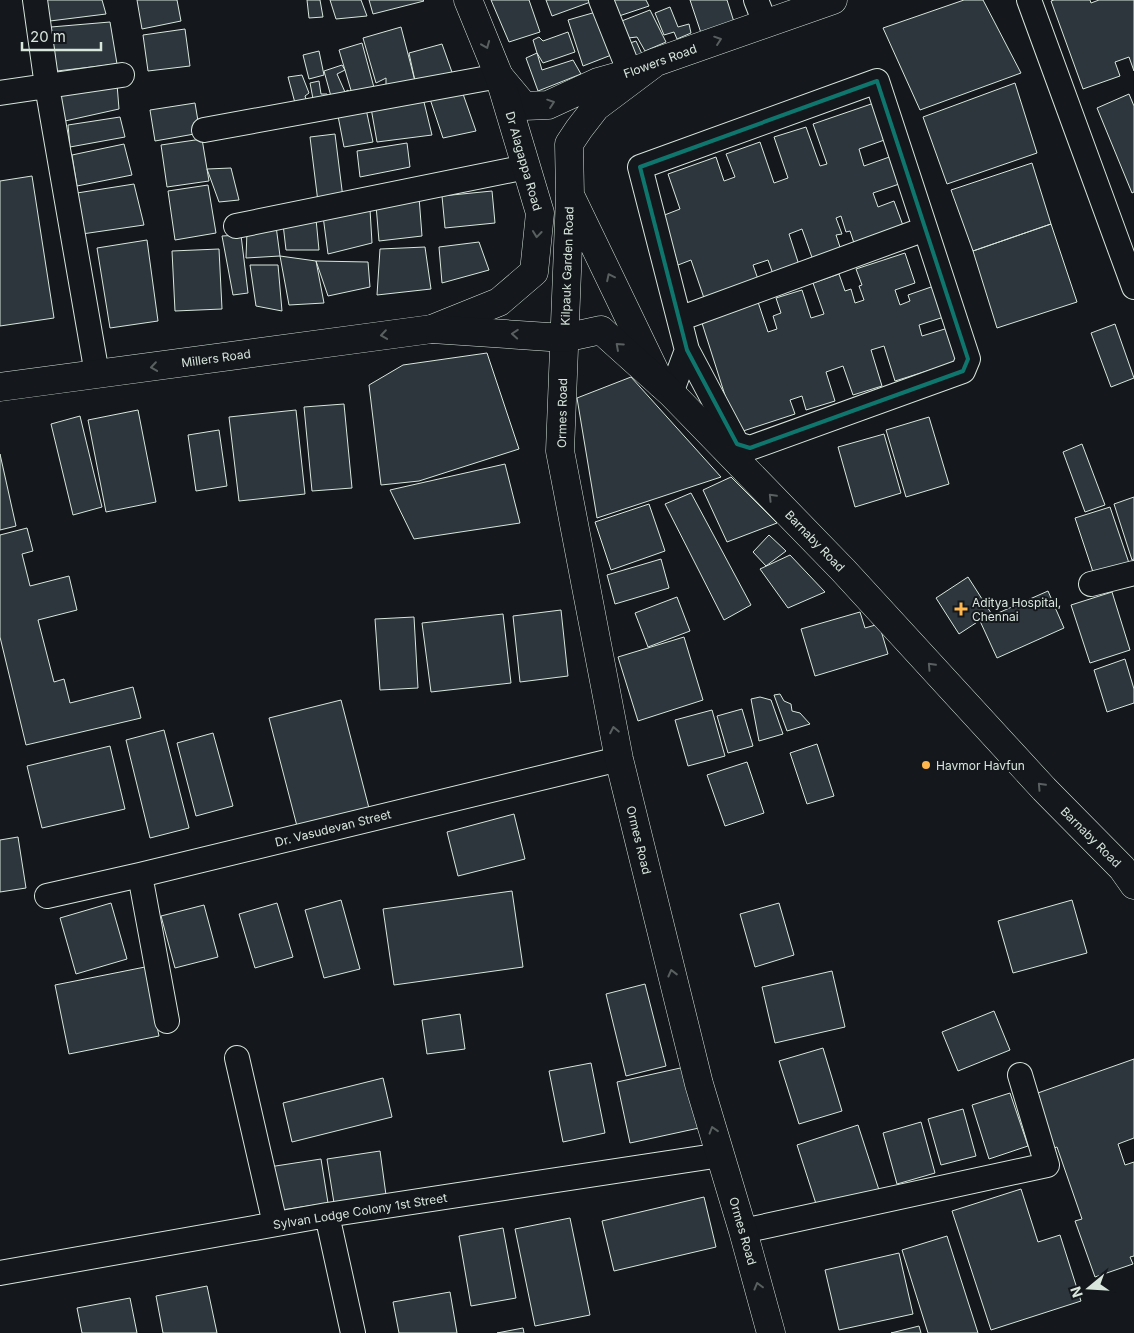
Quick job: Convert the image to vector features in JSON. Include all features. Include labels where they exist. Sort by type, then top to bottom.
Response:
[{"type":"street","points":[[35,0],[47,86],[97,374]]},
{"type":"street","name":"Dr Alagappa Road","points":[[432,329],[499,302],[534,272],[540,213],[499,76],[468,0]]},
{"type":"street","points":[[601,0],[630,74]]},
{"type":"street","name":"Flowers Road","points":[[499,76],[524,106],[548,105],[598,82],[630,74],[761,12],[832,0]]},
{"type":"street","points":[[1029,0],[1134,288]]},
{"type":"street","name":"Kilpauk Garden Road","points":[[564,338],[570,195],[569,144],[578,129],[596,107],[656,62]]},
{"type":"street","points":[[0,94],[122,76]]},
{"type":"street","points":[[204,130],[499,76]]},
{"type":"street","points":[[877,81],[968,359],[963,371],[750,448],[737,444],[687,350],[679,319],[640,167],[877,81]]},
{"type":"street","points":[[236,226],[526,167]]},
{"type":"street","points":[[570,195],[666,389]]},
{"type":"street","points":[[679,319],[926,229]]},
{"type":"street","name":"Millers Road","points":[[0,387],[432,329]]},
{"type":"street","name":"Barnaby Road","points":[[432,329],[564,338],[600,330],[666,389],[843,570],[1044,789],[1130,871]]},
{"type":"street","name":"Ormes Road","points":[[564,338],[560,451],[619,759],[699,1084],[771,1333]]},
{"type":"street","points":[[666,389],[687,350]]},
{"type":"street","points":[[1091,584],[1134,572]]},
{"type":"street","name":"Dr. Vasudevan Street","points":[[47,896],[619,759]]},
{"type":"street","points":[[140,875],[167,1021]]},
{"type":"street","points":[[237,1058],[276,1224]]},
{"type":"street","points":[[743,1231],[1047,1165],[1020,1075]]},
{"type":"street","name":"Sylvan Lodge Colony 1st Street","points":[[0,1273],[327,1215],[720,1155]]},
{"type":"street","points":[[327,1215],[353,1333]]},
{"type":"highlighted area","points":[[877,81],[968,359],[963,371],[750,448],[737,444],[687,350],[640,167]]},
{"type":"building","points":[[46,0],[102,0],[106,14],[50,21]]},
{"type":"building","points":[[137,0],[177,0],[181,21],[142,29]]},
{"type":"building","points":[[307,0],[320,0],[323,17],[309,18]]},
{"type":"building","points":[[330,0],[361,0],[367,16],[336,19]]},
{"type":"building","points":[[369,0],[423,0],[424,1],[373,14]]},
{"type":"building","points":[[491,0],[529,0],[540,32],[509,42]]},
{"type":"building","points":[[546,0],[596,0],[552,16]]},
{"type":"building","points":[[605,0],[646,0],[649,6],[613,18]]},
{"type":"building","points":[[690,0],[727,0],[734,22],[701,33]]},
{"type":"building","points":[[964,0],[983,0],[1021,73],[920,110],[883,28]]},
{"type":"building","points":[[1090,0],[1091,3],[1099,0],[1134,0],[1134,71],[1129,57],[1115,62],[1120,76],[1083,89],[1051,1]]},
{"type":"building","points":[[670,7],[678,27],[689,24],[691,33],[677,39],[674,32],[664,35],[655,13]]},
{"type":"building","points":[[650,10],[666,42],[645,51],[637,37],[628,38],[614,24]]},
{"type":"building","points":[[596,12],[614,54],[583,66],[568,20]]},
{"type":"building","points":[[110,22],[117,64],[57,71],[51,27]]},
{"type":"building","points":[[401,27],[415,81],[386,94],[386,78],[376,83],[363,38]]},
{"type":"building","points":[[185,29],[190,66],[148,71],[143,35]]},
{"type":"building","points":[[568,32],[575,52],[543,63],[537,53],[533,40],[539,37],[543,41]]},
{"type":"building","points":[[636,41],[642,54],[630,58],[627,44]]},
{"type":"building","points":[[362,43],[376,95],[353,97],[339,50]]},
{"type":"building","points":[[442,44],[453,75],[415,81],[409,53]]},
{"type":"building","points":[[319,51],[324,75],[309,79],[303,55]]},
{"type":"building","points":[[537,53],[542,70],[573,60],[581,74],[538,91],[526,58]]},
{"type":"building","points":[[342,65],[345,70],[337,74],[345,92],[348,90],[351,96],[332,100],[324,71]]},
{"type":"building","points":[[302,75],[309,93],[305,96],[307,102],[295,103],[288,77]]},
{"type":"building","points":[[319,81],[321,94],[327,94],[330,99],[314,104],[310,83]]},
{"type":"building","points":[[1015,83],[1037,153],[947,184],[923,117]]},
{"type":"building","points":[[117,84],[119,109],[65,121],[58,93]]},
{"type":"building","points":[[462,91],[476,131],[443,138],[430,99]]},
{"type":"building","points":[[422,94],[432,135],[377,142],[371,108]]},
{"type":"building","points":[[1129,94],[1134,106],[1134,192],[1132,193],[1097,108]]},
{"type":"building","points":[[877,102],[890,138],[859,149],[864,166],[895,155],[905,182],[873,193],[878,207],[894,201],[905,231],[856,249],[850,231],[846,232],[841,216],[836,218],[842,234],[836,235],[842,253],[814,263],[802,229],[789,234],[800,268],[774,277],[768,260],[753,265],[759,282],[705,301],[691,260],[678,265],[662,216],[680,209],[668,174],[716,157],[724,181],[735,177],[726,154],[760,142],[774,183],[788,178],[774,137],[806,127],[820,166],[827,164],[813,124]]},
{"type":"building","points":[[195,103],[200,133],[155,141],[150,110]]},
{"type":"building","points":[[366,109],[373,142],[344,147],[338,116]]},
{"type":"building","points":[[120,117],[125,137],[70,147],[68,125]]},
{"type":"building","points":[[335,134],[343,198],[318,202],[310,137]]},
{"type":"building","points":[[202,139],[209,181],[167,187],[161,145]]},
{"type":"building","points":[[407,143],[410,167],[360,177],[357,151]]},
{"type":"building","points":[[124,144],[132,175],[77,186],[72,155]]},
{"type":"building","points":[[1032,163],[1051,224],[973,251],[951,190]]},
{"type":"building","points":[[231,168],[239,200],[219,202],[207,169]]},
{"type":"building","points":[[32,176],[54,318],[0,326],[0,181]]},
{"type":"building","points":[[134,184],[144,225],[82,234],[77,193]]},
{"type":"building","points":[[208,185],[216,233],[175,240],[168,191]]},
{"type":"building","points":[[492,191],[495,223],[445,228],[442,196]]},
{"type":"building","points":[[419,197],[422,236],[379,241],[376,205]]},
{"type":"building","points":[[370,209],[372,243],[328,254],[323,216]]},
{"type":"building","points":[[316,219],[319,250],[286,250],[283,224]]},
{"type":"building","points":[[1051,224],[1077,302],[997,328],[973,251]]},
{"type":"building","points":[[276,226],[280,256],[246,258],[247,231]]},
{"type":"building","points":[[241,235],[248,293],[233,295],[222,236]]},
{"type":"building","points":[[147,240],[158,321],[110,328],[97,248]]},
{"type":"building","points":[[479,242],[489,270],[442,283],[439,247]]},
{"type":"building","points":[[425,247],[431,289],[377,295],[380,249]]},
{"type":"building","points":[[219,249],[222,309],[175,311],[172,251]]},
{"type":"building","points":[[905,253],[915,283],[895,290],[900,305],[910,301],[908,295],[934,286],[944,317],[919,325],[922,336],[948,328],[959,361],[895,381],[884,346],[871,350],[882,386],[853,395],[843,366],[826,372],[835,401],[806,410],[802,396],[790,400],[795,414],[737,433],[701,320],[758,302],[768,332],[777,329],[773,316],[781,313],[776,298],[802,290],[811,318],[824,314],[813,283],[839,274],[845,291],[851,289],[855,303],[864,300],[859,286],[862,285],[856,269]]},
{"type":"building","points":[[280,256],[316,261],[324,303],[289,305]]},
{"type":"building","points":[[316,261],[368,262],[370,287],[328,296]]},
{"type":"building","points":[[250,265],[278,265],[282,311],[256,306]]},
{"type":"building","points":[[1115,324],[1134,378],[1111,387],[1091,333]]},
{"type":"building","points":[[487,353],[519,449],[419,481],[381,485],[369,385],[403,365]]},
{"type":"building","points":[[631,377],[721,477],[597,518],[577,398]]},
{"type":"building","points":[[344,404],[352,488],[312,491],[304,407]]},
{"type":"building","points":[[138,410],[156,502],[106,512],[88,420]]},
{"type":"building","points":[[296,410],[305,494],[239,501],[229,417]]},
{"type":"building","points":[[80,416],[102,507],[73,515],[51,424]]},
{"type":"building","points":[[929,417],[949,484],[906,497],[886,430]]},
{"type":"building","points":[[219,430],[227,486],[196,491],[188,435]]},
{"type":"building","points":[[884,434],[901,493],[855,507],[838,447]]},
{"type":"building","points":[[1082,444],[1105,505],[1085,512],[1063,452]]},
{"type":"building","points":[[0,454],[16,526],[0,530]]},
{"type":"building","points":[[505,464],[520,523],[414,539],[390,490]]},
{"type":"building","points":[[731,477],[777,523],[727,542],[703,490]]},
{"type":"building","points":[[691,493],[751,605],[724,620],[665,504]]},
{"type":"building","points":[[1134,497],[1134,559],[1132,560],[1114,504]]},
{"type":"building","points":[[649,504],[665,551],[611,570],[595,522]]},
{"type":"building","points":[[1110,507],[1130,566],[1095,578],[1075,518]]},
{"type":"building","points":[[27,528],[33,551],[22,554],[30,586],[69,576],[77,610],[38,620],[54,682],[64,679],[70,703],[133,687],[141,718],[26,745],[0,637],[0,535]]},
{"type":"building","points":[[769,535],[786,551],[766,566],[753,552]]},
{"type":"building","points":[[790,555],[825,592],[788,608],[760,569]]},
{"type":"building","points":[[661,559],[669,588],[615,604],[607,575]]},
{"type":"building","points":[[968,577],[991,613],[959,634],[936,598]]},
{"type":"building","points":[[1048,591],[1064,628],[997,658],[980,621]]},
{"type":"building","points":[[1112,592],[1130,650],[1090,663],[1071,605]]},
{"type":"building","points":[[677,597],[690,631],[648,647],[635,613]]},
{"type":"building","points":[[561,610],[568,676],[520,682],[513,616]]},
{"type":"building","points":[[860,612],[865,628],[879,624],[888,654],[815,676],[801,629]]},
{"type":"building","points":[[503,614],[511,683],[431,692],[422,623]]},
{"type":"building","points":[[414,617],[418,688],[380,690],[375,619]]},
{"type":"building","points":[[684,637],[703,700],[638,721],[618,657]]},
{"type":"building","points":[[1125,659],[1134,689],[1134,703],[1107,712],[1094,670]]},
{"type":"building","points":[[780,694],[784,701],[791,704],[792,711],[800,713],[810,724],[787,731],[774,695]]},
{"type":"building","points":[[760,697],[771,700],[783,734],[759,741],[751,699]]},
{"type":"building","points":[[341,700],[370,812],[298,830],[269,718]]},
{"type":"building","points":[[742,709],[753,746],[728,753],[717,716]]},
{"type":"building","points":[[712,710],[725,756],[688,766],[675,720]]},
{"type":"building","points":[[164,730],[189,828],[150,838],[126,740]]},
{"type":"building","points":[[213,733],[233,806],[196,816],[177,743]]},
{"type":"building","points":[[817,744],[834,796],[807,804],[790,753]]},
{"type":"building","points":[[110,746],[125,809],[42,828],[27,766]]},
{"type":"building","points":[[747,762],[764,813],[725,826],[707,775]]},
{"type":"building","points":[[514,814],[525,859],[458,876],[447,832]]},
{"type":"building","points":[[18,837],[26,888],[0,892],[0,840]]},
{"type":"building","points":[[512,891],[523,967],[394,985],[383,909]]},
{"type":"building","points":[[341,900],[360,969],[324,978],[305,910]]},
{"type":"building","points":[[1072,900],[1087,953],[1013,973],[998,921]]},
{"type":"building","points":[[111,903],[127,959],[76,974],[60,918]]},
{"type":"building","points":[[277,903],[293,957],[255,968],[239,914]]},
{"type":"building","points":[[779,903],[794,955],[755,967],[740,914]]},
{"type":"building","points":[[204,905],[218,957],[175,968],[161,916]]},
{"type":"building","points":[[145,967],[159,1036],[69,1054],[55,985]]},
{"type":"building","points":[[832,971],[845,1027],[775,1043],[762,987]]},
{"type":"building","points":[[645,984],[666,1066],[626,1076],[606,994]]},
{"type":"building","points":[[994,1011],[1010,1050],[958,1071],[942,1032]]},
{"type":"building","points":[[460,1014],[465,1049],[427,1054],[422,1020]]},
{"type":"building","points":[[823,1048],[842,1111],[799,1124],[779,1061]]},
{"type":"building","points":[[1134,1059],[1134,1138],[1118,1144],[1125,1165],[1134,1162],[1134,1256],[1130,1257],[1133,1264],[1095,1277],[1075,1221],[1082,1219],[1057,1147],[1054,1148],[1035,1094]]},
{"type":"building","points":[[591,1063],[605,1133],[563,1142],[549,1071]]},
{"type":"building","points":[[685,1067],[699,1128],[630,1143],[617,1082]]},
{"type":"building","points":[[383,1078],[392,1117],[292,1142],[283,1103]]},
{"type":"building","points":[[1010,1093],[1028,1146],[989,1159],[972,1105]]},
{"type":"building","points":[[963,1109],[976,1156],[941,1165],[928,1119]]},
{"type":"building","points":[[921,1122],[935,1173],[897,1184],[883,1133]]},
{"type":"building","points":[[858,1125],[879,1190],[818,1210],[797,1145]]},
{"type":"building","points":[[380,1151],[386,1195],[334,1203],[327,1159]]},
{"type":"building","points":[[321,1159],[328,1203],[275,1211],[269,1167]]},
{"type":"building","points":[[1021,1189],[1038,1242],[1060,1235],[1081,1301],[991,1330],[952,1211]]},
{"type":"building","points":[[704,1197],[716,1247],[614,1271],[602,1221]]},
{"type":"building","points":[[570,1218],[590,1315],[535,1326],[515,1229]]},
{"type":"building","points":[[503,1228],[516,1298],[471,1306],[459,1236]]},
{"type":"building","points":[[947,1236],[978,1333],[928,1333],[902,1250]]},
{"type":"building","points":[[899,1253],[913,1314],[839,1330],[825,1270]]},
{"type":"building","points":[[207,1286],[217,1333],[163,1333],[156,1296]]},
{"type":"building","points":[[450,1292],[457,1333],[399,1333],[393,1302]]},
{"type":"building","points":[[130,1298],[137,1333],[82,1333],[77,1308]]},
{"type":"building","points":[[919,1326],[921,1333],[891,1333]]},
{"type":"building","points":[[523,1328],[524,1333],[497,1333]]},
{"type":"place","name":"Aditya Hospital, Chennai","points":[[961,609]]},
{"type":"place","name":"Havmor Havfun","points":[[926,765]]}]
